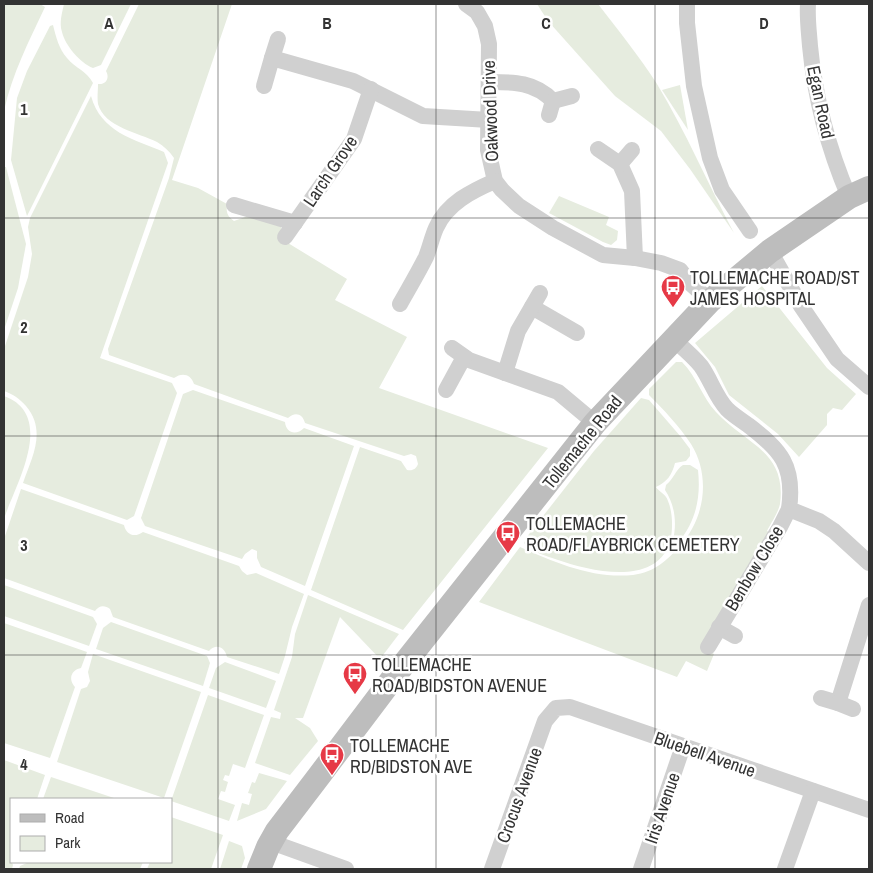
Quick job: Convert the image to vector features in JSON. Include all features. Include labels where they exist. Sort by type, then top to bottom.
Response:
[{"type":"street","name":"Oakwood Drive","points":[[466,4],[477,12],[485,26],[489,44],[488,150],[494,181],[519,206],[553,228],[603,255],[661,263],[680,270],[690,283],[710,301]]},
{"type":"street","points":[[687,4],[690,59],[698,110],[710,158],[722,190],[750,231]]},
{"type":"street","name":"Egan Road","points":[[808,4],[813,77],[821,115],[831,152],[859,193]]},
{"type":"street","points":[[264,86],[278,39]]},
{"type":"street","points":[[272,58],[352,81],[423,116],[489,120]]},
{"type":"street","points":[[490,82],[526,84],[540,90],[551,108],[572,96]]},
{"type":"street","name":"Larch Grove","points":[[285,238],[354,140],[371,89]]},
{"type":"street","points":[[598,149],[620,164],[632,192],[635,258]]},
{"type":"street","points":[[620,164],[632,150]]},
{"type":"street","points":[[400,304],[433,259],[436,229],[441,219],[464,196],[494,181]]},
{"type":"street","name":"Tollemache Road","points":[[259,869],[271,842],[396,674],[595,423],[710,301],[770,251],[859,193]]},
{"type":"street","name":"Larch Grove","points":[[234,206],[295,223]]},
{"type":"street","points":[[770,251],[801,306],[837,359],[869,387]]},
{"type":"street","points":[[505,373],[518,331],[540,293]]},
{"type":"street","points":[[532,307],[576,333]]},
{"type":"street","points":[[673,339],[701,366],[715,394],[728,409],[763,436],[779,452],[788,470],[791,492],[789,509],[834,531],[869,563]]},
{"type":"street","points":[[446,390],[458,352],[505,373],[558,392],[595,423]]},
{"type":"street","name":"Benbow Close","points":[[708,647],[789,509]]},
{"type":"street","points":[[838,703],[869,605]]},
{"type":"street","name":"Benbow Close","points":[[719,628],[735,636]]},
{"type":"street","points":[[821,698],[853,709]]},
{"type":"street","name":"Bluebell Avenue","points":[[545,721],[556,708],[570,707],[869,810]]},
{"type":"street","name":"Crocus Avenue","points":[[492,869],[545,721]]},
{"type":"street","name":"Iris Avenue","points":[[641,869],[683,746]]},
{"type":"street","points":[[785,869],[813,791]]},
{"type":"street","points":[[271,842],[346,869]]},
{"type":"green space","points":[[4,4],[40,4],[45,7],[16,71],[4,111]]},
{"type":"green space","points":[[64,4],[131,4],[101,65],[93,68],[88,66],[78,58],[66,42],[61,25]]},
{"type":"green space","points":[[139,4],[232,4],[172,180],[198,188],[227,204],[228,214],[234,221],[251,215],[277,221],[281,227],[283,240],[347,279],[335,300],[407,337],[379,388],[548,448],[403,630],[311,590],[360,447],[401,461],[407,470],[413,470],[418,464],[416,456],[411,454],[404,456],[305,423],[298,414],[288,418],[194,384],[191,378],[186,375],[174,378],[109,355],[108,349],[169,178],[174,158],[157,142],[115,124],[107,118],[98,104],[98,84],[106,80],[108,76],[106,71]]},
{"type":"green space","points":[[537,4],[598,4],[657,84],[678,121],[734,233],[661,131],[615,96],[548,21]]},
{"type":"green space","points":[[53,25],[58,43],[64,54],[88,75],[93,83],[27,216],[11,160],[17,98],[27,71],[50,26]]},
{"type":"green space","points":[[680,85],[688,130],[662,90]]},
{"type":"green space","points":[[91,96],[102,118],[110,126],[130,138],[164,152],[168,163],[100,358],[172,383],[177,393],[134,516],[127,520],[23,483],[36,444],[36,425],[24,403],[4,391],[4,349],[28,277],[32,254],[28,227],[30,218]]},
{"type":"green space","points":[[4,167],[6,167],[26,244],[18,288],[4,330]]},
{"type":"green space","points":[[559,196],[609,217],[606,225],[618,231],[617,240],[611,245],[603,242],[549,213]]},
{"type":"green space","points":[[762,286],[827,368],[856,394],[842,410],[833,408],[827,414],[827,425],[799,457],[778,434],[729,395],[715,367],[695,343]]},
{"type":"green space","points":[[676,362],[682,362],[687,368],[716,412],[762,450],[777,472],[780,486],[780,504],[767,531],[771,533],[702,646],[714,654],[707,671],[686,661],[677,677],[479,602],[520,547],[547,559],[575,568],[604,575],[618,576],[641,574],[648,571],[665,561],[680,546],[695,523],[700,510],[703,483],[701,470],[691,444],[671,418],[649,395],[649,389]]},
{"type":"green space","points":[[193,390],[285,422],[289,431],[295,433],[304,428],[354,446],[305,586],[261,567],[257,558],[257,551],[252,549],[242,559],[145,526],[141,518],[183,394]]},
{"type":"green space","points":[[4,396],[19,405],[28,418],[30,433],[24,468],[5,516]]},
{"type":"green space","points":[[641,398],[649,400],[690,449],[690,456],[686,461],[675,463],[669,478],[656,487],[667,499],[672,516],[670,542],[662,556],[651,565],[637,570],[621,572],[604,571],[571,564],[531,549],[524,543],[529,534],[594,451]]},
{"type":"green space","points":[[683,465],[690,465],[698,470],[699,490],[693,518],[678,543],[673,540],[674,514],[665,490],[666,485]]},
{"type":"green space","points":[[21,489],[124,525],[131,534],[137,535],[143,532],[239,566],[247,575],[256,573],[304,594],[292,627],[279,674],[227,657],[220,647],[214,647],[209,651],[113,617],[110,609],[106,607],[102,606],[95,611],[4,578],[4,539]]},
{"type":"green space","points":[[4,585],[93,617],[97,624],[89,646],[4,616]]},
{"type":"green space","points":[[308,595],[399,634],[380,659],[340,617],[303,718],[295,718],[310,728],[318,741],[290,775],[255,763],[271,717],[280,719],[281,713],[274,710],[292,657],[295,634]]},
{"type":"green space","points":[[111,622],[207,656],[210,663],[203,686],[96,649],[103,628]]},
{"type":"green space","points":[[4,623],[87,652],[81,668],[72,675],[71,678],[75,687],[50,758],[4,743]]},
{"type":"green space","points":[[93,654],[201,692],[164,798],[57,762],[81,689],[87,687],[90,681],[88,672]]},
{"type":"green space","points":[[225,662],[276,681],[266,708],[209,688],[216,668]]},
{"type":"green space","points":[[208,695],[264,715],[245,768],[233,764],[229,776],[225,775],[223,780],[228,782],[225,792],[221,791],[218,799],[235,805],[229,821],[172,801]]},
{"type":"green space","points":[[4,760],[45,775],[37,798],[10,798],[10,863],[13,865],[12,869],[4,869]]},
{"type":"green space","points":[[259,773],[287,781],[266,809],[237,821],[242,803],[249,805],[252,794],[248,793],[252,782],[255,783]]},
{"type":"green space","points":[[51,777],[114,798],[43,798]]},
{"type":"green space","points":[[172,817],[223,835],[211,869],[147,869],[150,863],[172,863]]},
{"type":"green space","points":[[229,841],[242,846],[245,858],[241,869],[220,869]]},
{"type":"green space","points":[[27,863],[143,863],[140,869],[19,869],[20,866]]},
{"type":"place","name":"TOLLEMACHE ROAD/ST JAMES HOSPITAL","points":[[673,308]]},
{"type":"place","name":"TOLLEMACHE ROAD/FLAYBRICK CEMETERY","points":[[508,554]]},
{"type":"place","name":"TOLLEMACHE ROAD/BIDSTON AVENUE","points":[[355,695]]},
{"type":"place","name":"TOLLEMACHE RD/BIDSTON AVE","points":[[332,776]]}]
